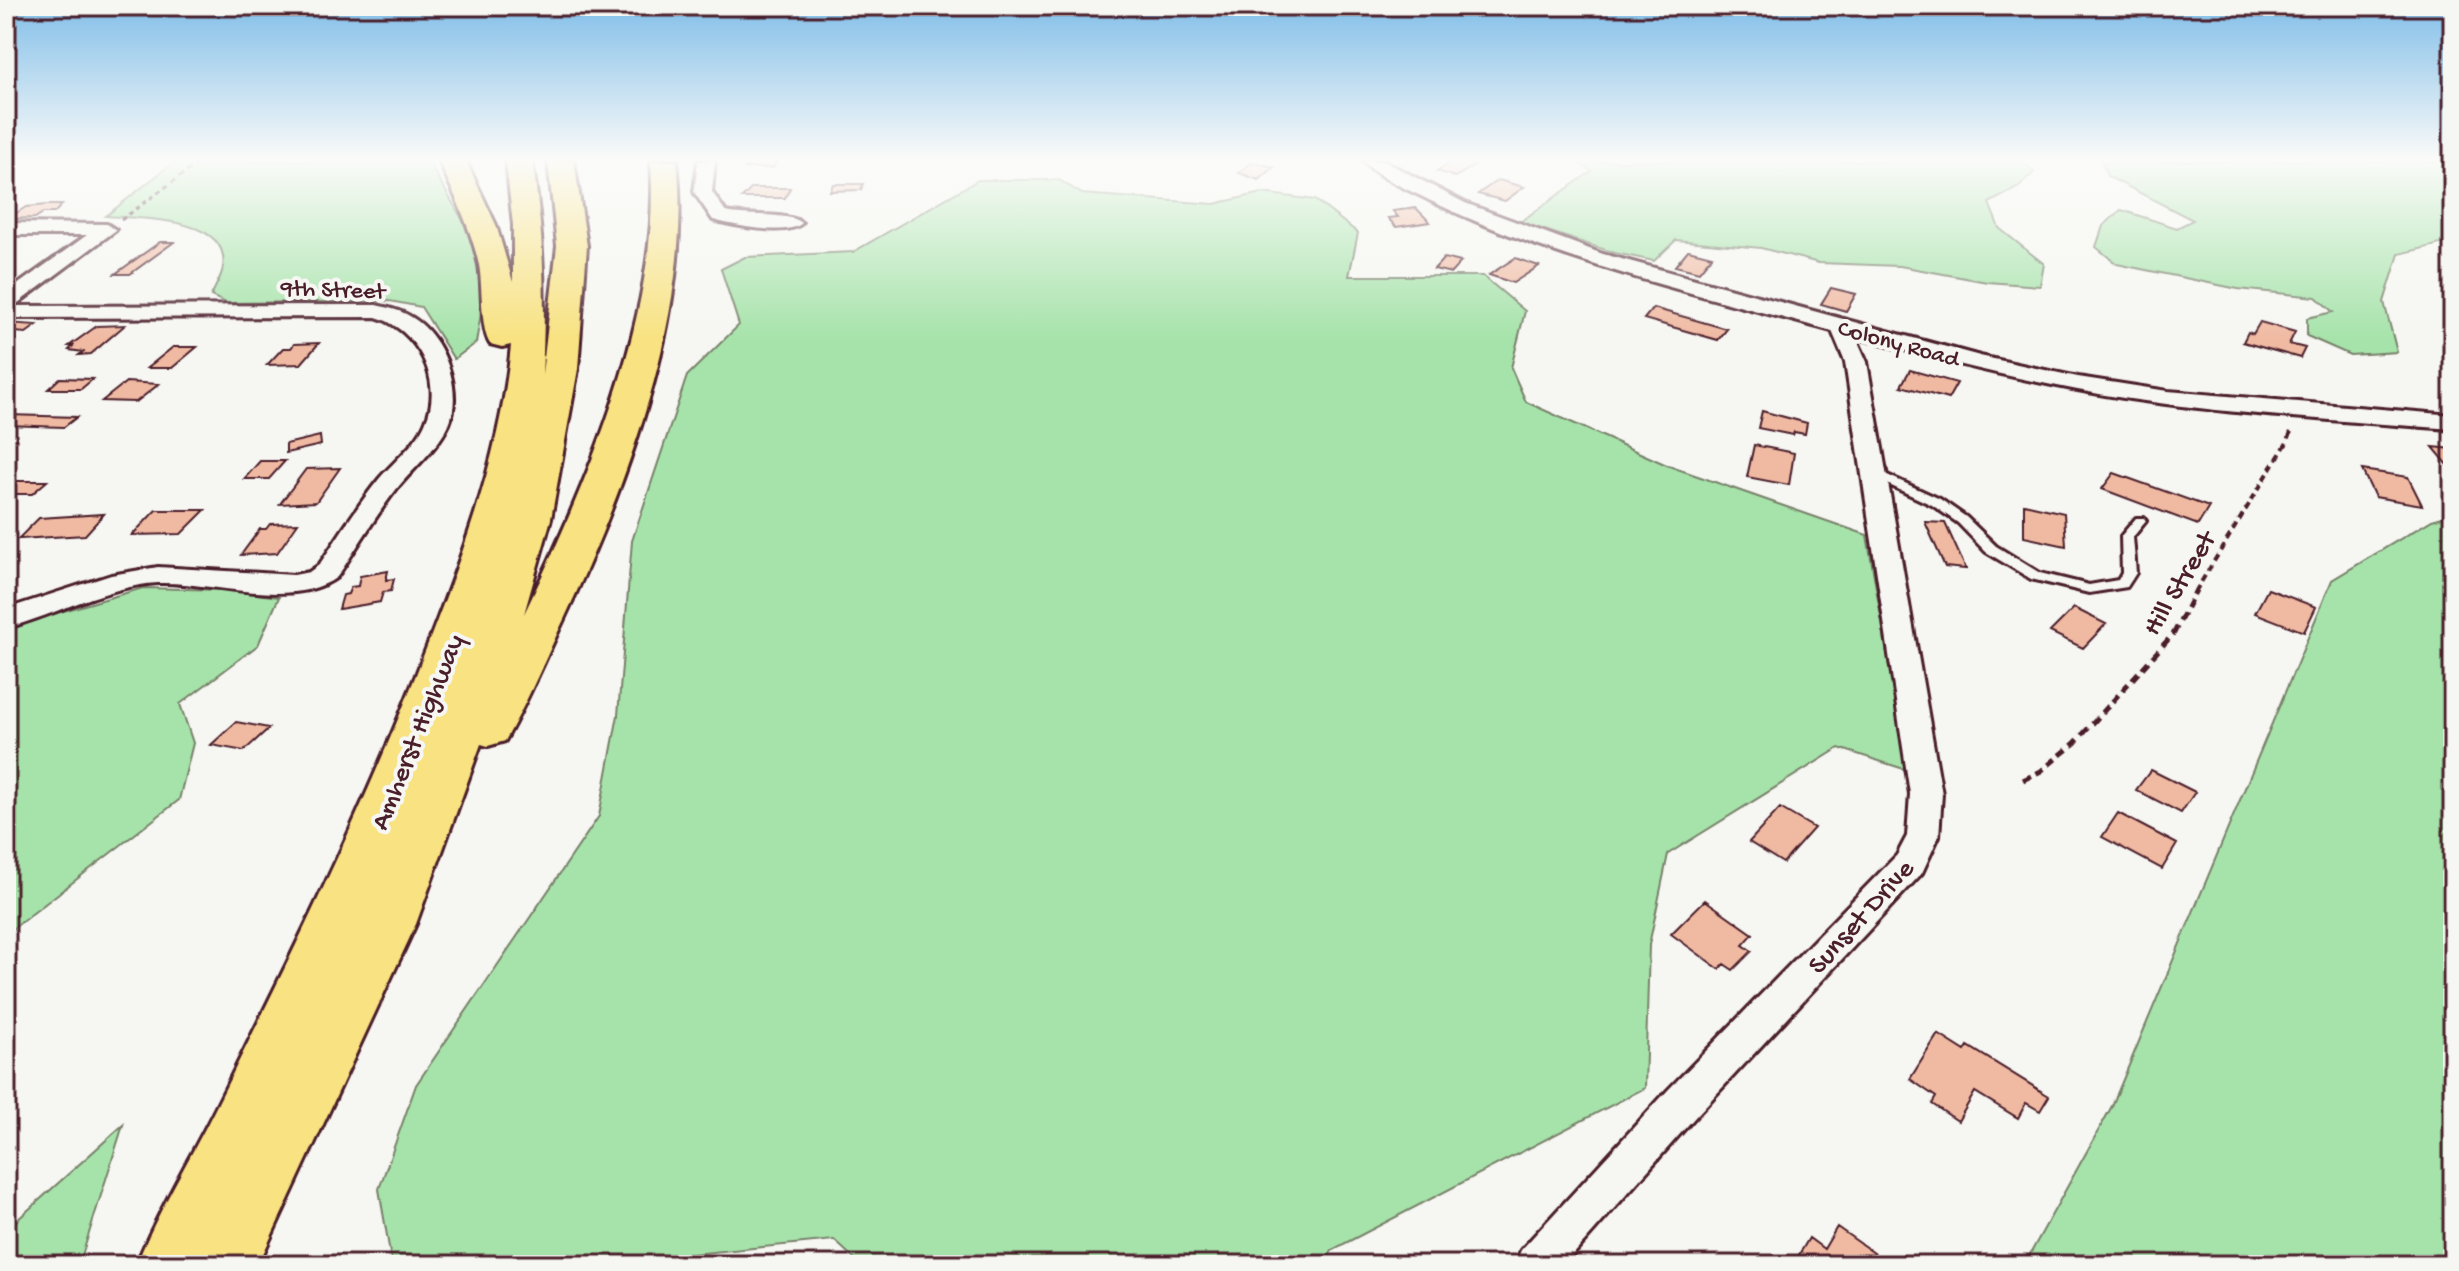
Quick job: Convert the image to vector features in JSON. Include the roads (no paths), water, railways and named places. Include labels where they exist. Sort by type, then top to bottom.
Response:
[{"type":"highway","points":[[471,587],[502,376],[498,277],[480,220]]},
{"type":"highway","name":"Amherst Highway","points":[[169,1265],[218,1170],[342,910],[416,738],[471,587],[505,475],[524,392],[529,322],[527,220]]},
{"type":"highway","name":"Amherst Highway","points":[[223,1265],[389,924],[485,670],[539,484],[561,369],[572,246],[570,220]]},
{"type":"highway","points":[[389,924],[549,609],[610,459],[643,357],[661,267],[662,220]]},
{"type":"street","points":[[736,220],[793,223]]},
{"type":"street","name":"Colony Road","points":[[1491,220],[1532,237],[1642,272],[1841,327],[2058,380],[2185,400],[2453,422]]},
{"type":"street","points":[[6,229],[107,230],[6,302]]},
{"type":"street","name":"9th Street","points":[[6,312],[115,314],[353,310],[402,318],[426,340],[443,387],[444,402],[439,421],[427,441],[391,480],[328,571],[304,583],[158,575],[120,581],[6,619]]},
{"type":"street","name":"Sunset Drive","points":[[1536,1265],[1682,1103],[1910,864],[1923,836],[1926,794],[1856,362],[1841,327]]},
{"type":"lane","points":[[1874,473],[1936,502],[2011,564],[2065,586],[2099,589],[2122,584],[2129,573],[2127,536],[2140,521]]}]
